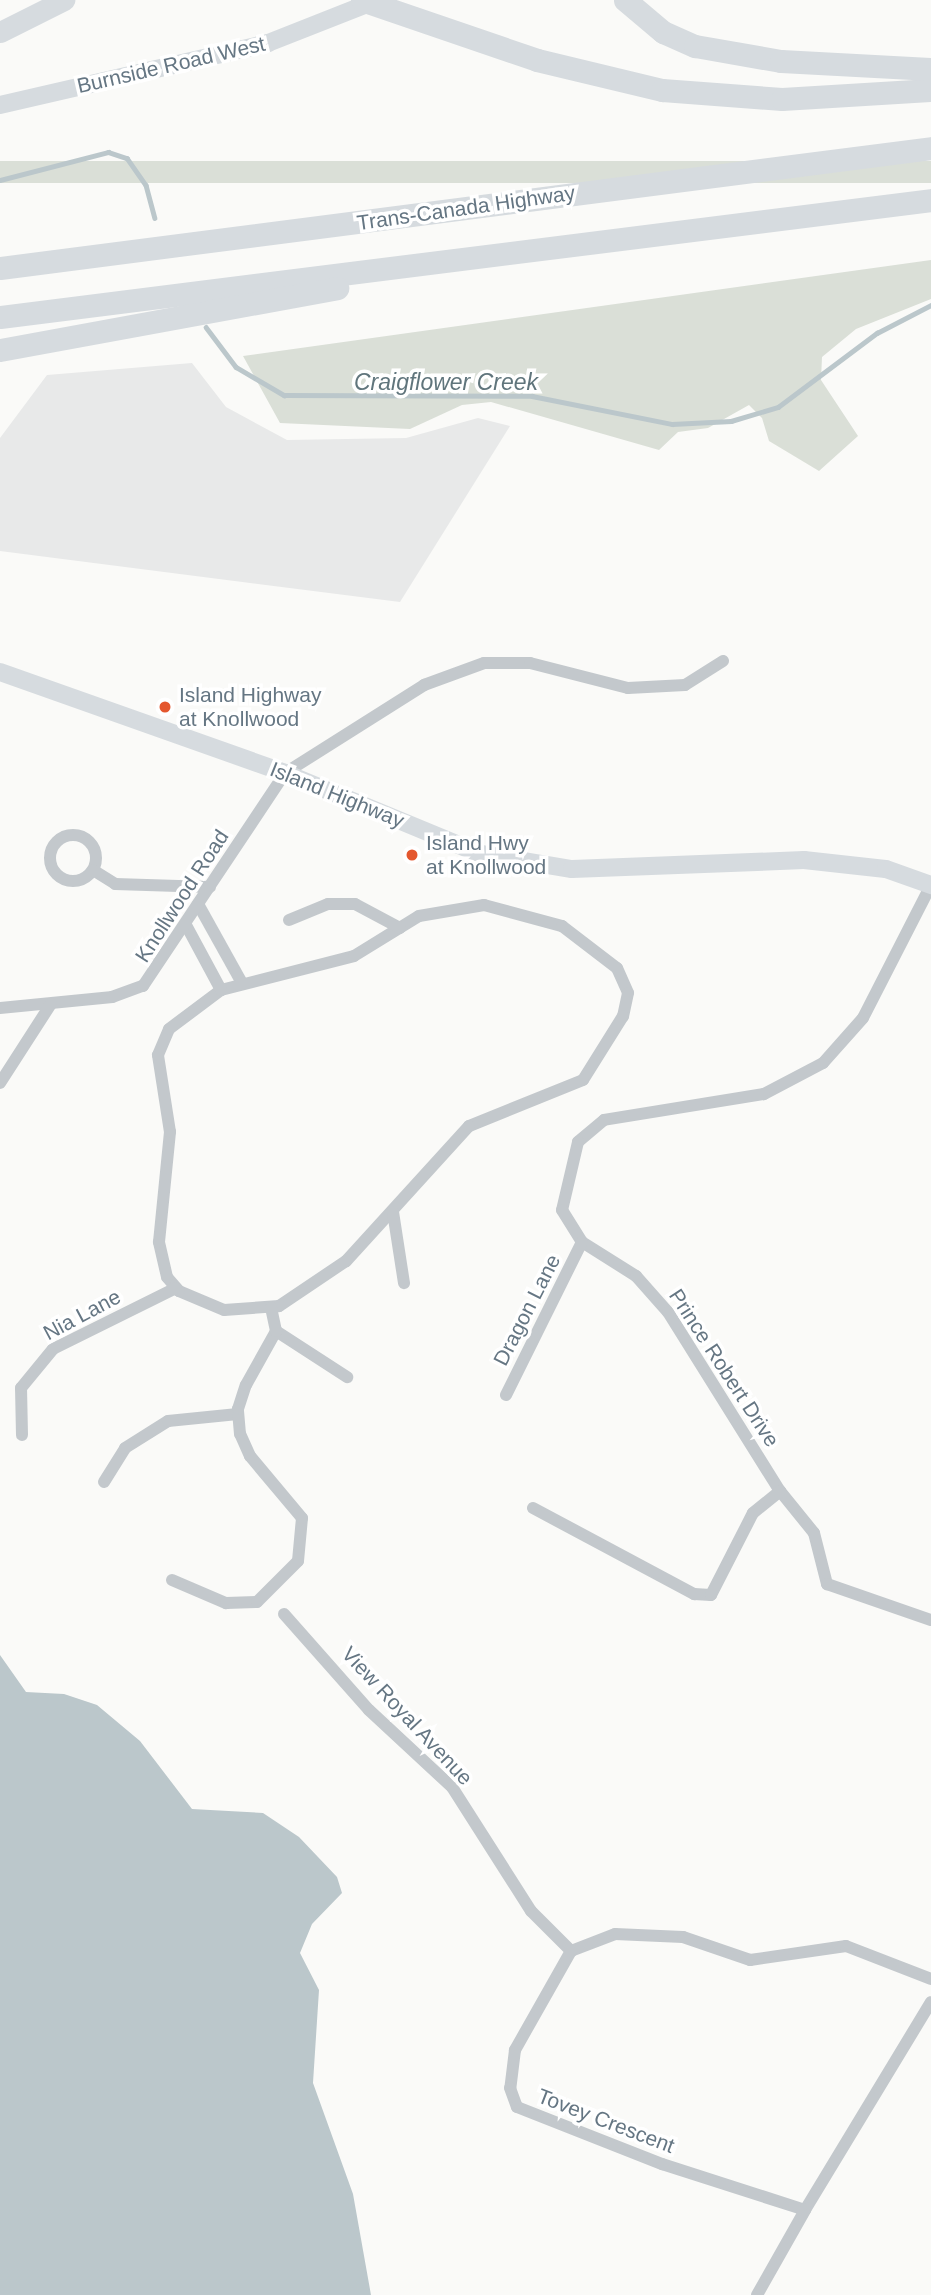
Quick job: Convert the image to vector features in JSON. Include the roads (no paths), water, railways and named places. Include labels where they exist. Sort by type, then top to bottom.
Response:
[{"type":"highway","points":[[362,0],[537,60],[662,90],[782,99],[931,90]]},
{"type":"highway","points":[[625,0],[663,32],[695,46],[781,61],[931,69]]},
{"type":"highway","name":"Trans-Canada Highway","points":[[0,268],[931,148]]},
{"type":"highway","points":[[0,317],[464,261],[931,200]]},
{"type":"highway","points":[[0,350],[464,261]]},
{"type":"main road","points":[[0,32],[64,0]]},
{"type":"main road","name":"Burnside Road West","points":[[0,105],[200,62],[340,18],[377,0]]},
{"type":"main road","name":"Island Highway","points":[[0,672],[285,773],[481,854],[572,869],[846,863],[931,885]]},
{"type":"street","points":[[285,773],[424,685],[484,663],[530,663],[628,688],[685,685],[723,661]]},
{"type":"street","name":"Knollwood Road","points":[[0,1008],[51,1004],[143,986],[285,773]]},
{"type":"street","points":[[93,870],[115,884],[209,887]]},
{"type":"street","name":"Prince Robert Drive","points":[[931,885],[863,1018],[823,1063],[764,1094],[627,1112],[587,1131],[572,1155],[562,1199],[564,1221],[582,1242],[636,1276],[668,1312],[780,1491],[814,1533],[827,1584],[836,1592],[884,1600],[931,1620]]},
{"type":"street","points":[[198,904],[242,983]]},
{"type":"street","points":[[289,920],[328,904],[355,904],[400,928]]},
{"type":"street","points":[[451,907],[520,912],[562,926],[617,968],[628,992],[623,1016],[583,1080],[469,1126],[346,1261],[271,1308],[202,1306],[176,1288],[167,1278],[159,1242],[170,1132],[158,1055],[169,1028],[221,990],[354,956],[400,928],[451,907]]},
{"type":"street","points":[[186,925],[221,990]]},
{"type":"street","points":[[0,1083],[51,1004]]},
{"type":"street","points":[[393,1212],[404,1283]]},
{"type":"street","name":"Dragon Lane","points":[[506,1395],[582,1242]]},
{"type":"street","name":"Nia Lane","points":[[22,1434],[21,1388],[53,1349],[176,1288]]},
{"type":"street","points":[[172,1580],[226,1603],[257,1602],[298,1561],[302,1518],[250,1456],[238,1414],[246,1385],[276,1331],[271,1308]]},
{"type":"street","points":[[276,1331],[347,1377]]},
{"type":"street","points":[[104,1482],[125,1448],[168,1421],[238,1414]]},
{"type":"street","points":[[533,1508],[694,1594],[711,1595],[753,1513],[780,1491]]},
{"type":"street","name":"View Royal Avenue","points":[[284,1614],[369,1710],[452,1787],[531,1911],[571,1951]]},
{"type":"street","points":[[571,1951],[615,1934],[683,1937],[750,1961],[846,1946],[931,1979]]},
{"type":"street","name":"Tovey Crescent","points":[[571,1951],[515,2050],[510,2088],[517,2107],[662,2164],[805,2210]]},
{"type":"street","points":[[757,2295],[931,2001]]},
{"type":"waterway","name":"Craigflower Creek","points":[[0,180],[108,152],[127,158],[146,185],[155,218]]},
{"type":"waterway","name":"Craigflower Creek","points":[[206,327],[236,367],[284,395],[532,396],[672,424],[731,421],[778,407],[877,333],[931,305]]},
{"type":"place","name":"Island Highway at Knollwood","points":[[165,707]]},
{"type":"place","name":"Island Hwy at Knollwood","points":[[412,855]]}]
